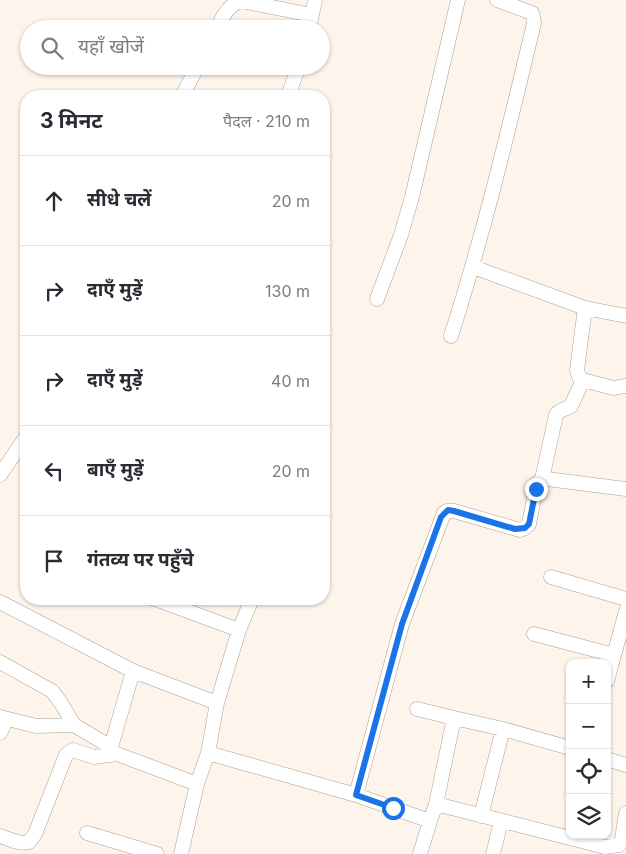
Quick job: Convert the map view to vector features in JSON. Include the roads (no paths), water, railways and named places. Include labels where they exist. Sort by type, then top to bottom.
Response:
[{"type":"street","points":[[311,20],[314,0]]},
{"type":"street","points":[[377,299],[401,236],[412,197],[458,0]]},
{"type":"street","points":[[451,336],[473,267],[534,23],[532,13],[497,0]]},
{"type":"street","points":[[222,20],[234,2],[241,1],[304,20]]},
{"type":"street","points":[[185,90],[193,75]]},
{"type":"street","points":[[290,90],[296,75]]},
{"type":"street","points":[[473,267],[585,308],[626,316]]},
{"type":"street","points":[[585,308],[577,370],[579,377],[583,380],[614,388],[626,386]]},
{"type":"street","points":[[356,795],[402,624],[441,517],[448,510],[515,529],[525,528],[529,524],[537,483],[542,479],[556,415],[562,409],[571,406],[583,380]]},
{"type":"street","points":[[0,475],[20,446]]},
{"type":"street","points":[[542,479],[626,489]]},
{"type":"street","points":[[551,577],[626,599]]},
{"type":"street","points":[[0,602],[133,671],[217,703]]},
{"type":"street","points":[[171,605],[239,630]]},
{"type":"street","points":[[181,854],[198,784],[208,753],[217,703],[239,630],[249,605]]},
{"type":"street","points":[[611,666],[626,611]]},
{"type":"street","points":[[534,634],[614,655]]},
{"type":"street","points":[[0,662],[52,690],[62,703],[74,725],[111,751],[198,784]]},
{"type":"street","points":[[111,751],[133,671]]},
{"type":"street","points":[[417,708],[502,728],[566,747]]},
{"type":"street","points":[[0,733],[3,718],[36,726],[74,725]]},
{"type":"street","points":[[420,854],[436,804],[454,718]]},
{"type":"street","points":[[482,816],[502,728]]},
{"type":"street","points":[[0,836],[23,844],[29,842],[35,834],[66,755],[69,752],[73,750],[94,757],[111,751]]},
{"type":"street","points":[[208,753],[356,795],[430,821]]},
{"type":"street","points":[[611,760],[626,765]]},
{"type":"street","points":[[436,804],[605,847],[619,845],[622,839],[626,813]]},
{"type":"street","points":[[493,854],[501,821]]},
{"type":"street","points":[[87,832],[157,854]]}]
